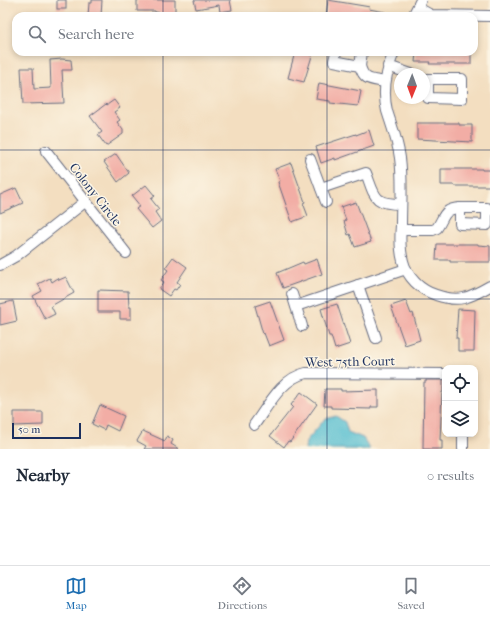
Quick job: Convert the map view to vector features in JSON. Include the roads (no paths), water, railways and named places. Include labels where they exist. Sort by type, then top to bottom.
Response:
[{"type":"street","points":[[478,16],[490,16]]},
{"type":"street","points":[[335,56],[334,61],[360,66]]},
{"type":"street","points":[[361,56],[360,66],[362,74],[366,78],[385,82]]},
{"type":"street","points":[[392,56],[388,66],[385,82],[386,103],[397,140],[400,158],[401,252],[406,269],[416,283],[423,289],[446,299],[459,299],[472,296],[490,286]]},
{"type":"street","points":[[388,66],[394,68]]},
{"type":"street","name":"Colony Circle","points":[[46,151],[126,253]]},
{"type":"street","points":[[310,159],[326,202]]},
{"type":"street","points":[[321,188],[366,173],[373,193],[378,200],[387,204],[401,204]]},
{"type":"street","points":[[0,265],[16,256],[86,202]]},
{"type":"street","points":[[401,230],[432,230],[437,228],[447,210],[460,208]]},
{"type":"street","points":[[296,306],[406,269]]},
{"type":"street","points":[[358,285],[376,338]]},
{"type":"street","points":[[292,294],[302,326]]},
{"type":"street","name":"West 75th Court","points":[[254,424],[284,384],[291,378],[300,374],[442,374]]},
{"type":"street","points":[[463,437],[463,449]]},
{"type":"water","points":[[336,416],[345,422],[348,432],[363,438],[370,449],[305,449],[306,441],[325,419]]}]
